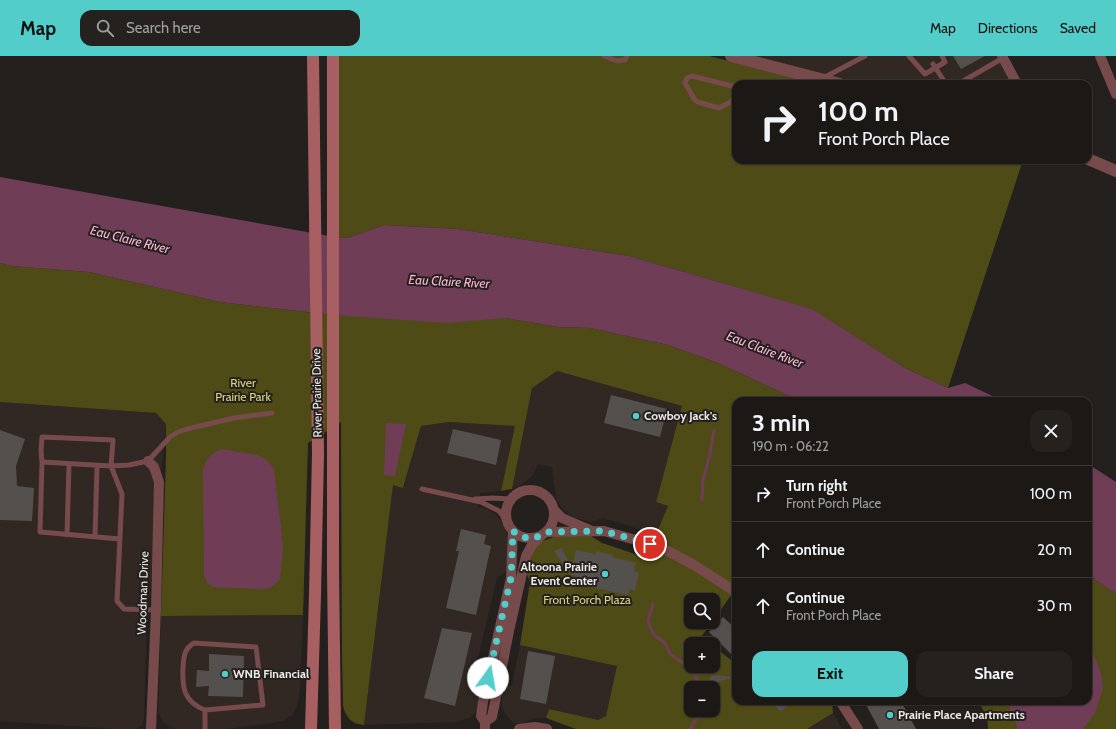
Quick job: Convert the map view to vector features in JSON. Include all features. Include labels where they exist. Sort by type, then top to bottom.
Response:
[{"type":"main road","name":"River Prairie Drive","points":[[311,729],[316,585],[318,454],[313,56]]},
{"type":"main road","name":"River Prairie Drive","points":[[333,56],[332,570],[335,729]]},
{"type":"street","points":[[731,56],[813,80]]},
{"type":"street","points":[[1100,56],[1116,94]]},
{"type":"street","points":[[1002,57],[1016,80]]},
{"type":"street","points":[[1092,162],[1116,171]]},
{"type":"street","name":"Woodman Drive","points":[[148,461],[154,467],[159,482],[151,729]]},
{"type":"street","points":[[485,726],[481,716],[483,702],[510,584],[511,527],[507,510],[512,499],[524,491],[538,491],[549,499],[554,510],[566,520],[593,531]]},
{"type":"street","points":[[485,726],[492,717],[526,556],[532,545],[544,534],[553,522],[554,510]]},
{"type":"street","points":[[511,527],[520,536],[527,538],[535,538],[544,534],[604,531],[656,546],[694,565],[732,589]]},
{"type":"street","points":[[843,705],[858,729]]},
{"type":"street","points":[[519,729],[535,727],[547,729]]},
{"type":"lane","points":[[604,56],[617,61],[625,60],[627,56]]},
{"type":"lane","points":[[823,80],[865,56]]},
{"type":"lane","points":[[909,56],[925,74],[934,66],[945,62],[942,56]]},
{"type":"lane","points":[[965,80],[1002,57]]},
{"type":"lane","points":[[934,66],[943,80]]},
{"type":"lane","points":[[732,86],[692,76],[687,78],[685,83],[695,100],[698,102],[718,108],[724,107],[732,102]]},
{"type":"lane","points":[[42,462],[111,466],[129,465],[148,461],[162,444],[178,432],[219,421],[272,413]]},
{"type":"lane","points":[[120,538],[40,532],[42,437],[113,440],[111,466],[122,494],[120,538],[117,601],[124,609],[156,610]]},
{"type":"lane","points":[[67,534],[69,464]]},
{"type":"lane","points":[[95,537],[98,466]]},
{"type":"lane","points":[[422,489],[472,499],[499,511],[511,527]]},
{"type":"lane","points":[[472,499],[512,499]]},
{"type":"lane","points":[[194,642],[256,647],[263,705],[206,710],[196,707],[186,694],[182,683],[184,655],[187,647],[194,642]]},
{"type":"lane","points":[[205,729],[206,710]]},
{"type":"shaded area","points":[[753,56],[997,56],[1011,80],[845,80]]},
{"type":"shaded area","points":[[557,371],[682,406],[656,502],[668,506],[654,538],[651,532],[603,518],[591,522],[576,518],[567,513],[557,500],[552,467],[538,464],[530,478],[512,489],[532,388]]},
{"type":"shaded area","points":[[0,402],[156,413],[166,424],[147,618],[144,720],[142,725],[137,729],[116,729],[0,721]]},
{"type":"shaded area","points":[[449,422],[515,426],[501,491],[480,493],[478,507],[487,509],[501,520],[507,533],[508,542],[507,571],[497,578],[474,675],[481,688],[477,711],[469,718],[455,722],[364,725],[393,485],[404,487],[421,426]]},
{"type":"shaded area","points":[[303,615],[300,691],[297,705],[292,715],[283,721],[226,729],[176,729],[163,722],[158,712],[161,616]]},
{"type":"shaded area","points":[[520,645],[618,665],[607,716],[598,720],[549,709],[546,718],[535,718],[521,724],[514,723],[504,712],[502,697],[503,692],[512,684]]},
{"type":"shaded area","points":[[833,713],[842,729],[807,729]]},
{"type":"green space","points":[[335,56],[709,56],[804,80],[732,80],[732,164],[1022,164],[948,388],[905,368],[811,309],[629,256],[458,229],[384,225],[348,238],[335,237]]},
{"type":"green space","name":"River Prairie Park","points":[[0,263],[11,266],[89,272],[220,302],[333,315],[505,318],[558,327],[590,328],[668,345],[718,363],[791,397],[732,397],[732,594],[720,611],[720,593],[684,593],[684,629],[707,629],[701,637],[684,637],[684,673],[720,673],[720,651],[732,661],[732,705],[832,705],[833,713],[807,729],[576,729],[546,718],[549,709],[598,720],[606,716],[617,666],[520,645],[530,582],[526,572],[533,549],[543,541],[556,536],[579,534],[591,536],[602,543],[638,555],[648,553],[668,506],[656,502],[682,406],[557,371],[532,388],[512,489],[501,491],[515,426],[449,422],[421,426],[403,488],[393,485],[364,725],[356,723],[350,719],[345,713],[343,705],[341,422],[308,443],[303,615],[161,616],[166,424],[156,413],[0,402]]},
{"type":"green space","points":[[1092,578],[1116,594],[1116,729],[988,729],[987,717],[980,705],[1092,705]]},
{"type":"water","name":"Eau Claire River","points":[[0,177],[335,237],[348,238],[384,225],[458,229],[629,256],[812,309],[905,368],[948,388],[965,383],[995,397],[791,397],[718,363],[668,345],[590,328],[558,327],[505,318],[447,323],[333,315],[220,302],[89,272],[11,266],[0,263]]},
{"type":"water","points":[[386,423],[406,424],[395,476],[384,475]]},
{"type":"water","points":[[221,449],[257,455],[267,460],[274,469],[283,546],[280,579],[270,588],[212,587],[207,582],[204,575],[203,469],[209,457]]},
{"type":"water","points":[[1092,467],[1116,482],[1116,594],[1092,578]]},
{"type":"water","points":[[1092,652],[1101,673],[1103,688],[1095,713],[1083,729],[1018,729],[1009,705],[1092,705]]},
{"type":"building","points":[[953,56],[985,56],[961,69]]},
{"type":"building","name":"Cowboy Jack's","points":[[611,395],[667,409],[660,437],[604,423]]},
{"type":"building","points":[[453,429],[501,440],[496,465],[447,453]]},
{"type":"building","points":[[0,430],[25,439],[16,466],[17,486],[34,488],[32,521],[0,520]]},
{"type":"building","points":[[461,529],[486,535],[484,544],[491,546],[476,615],[446,608],[459,551],[456,551]]},
{"type":"building","points":[[562,548],[571,567],[567,570],[554,551]]},
{"type":"building","name":"Altoona Prairie Event Center","points":[[576,550],[596,554],[596,551],[636,563],[634,571],[639,572],[635,591],[630,589],[628,595],[577,584],[579,577],[571,575]]},
{"type":"building","points":[[723,617],[732,625],[732,655],[720,643],[720,637],[714,637],[709,632],[712,629],[720,629],[720,620]]},
{"type":"building","points":[[442,628],[472,633],[455,706],[424,698]]},
{"type":"building","points":[[528,651],[555,656],[546,704],[520,699]]},
{"type":"building","points":[[209,654],[244,656],[243,697],[208,696],[209,686],[196,687],[197,670],[209,671]]},
{"type":"building","points":[[712,675],[732,678],[720,681],[708,681]]},
{"type":"building","points":[[775,705],[790,705],[780,712]]},
{"type":"building","name":"Prairie Place Apartments","points":[[866,705],[903,705],[916,729],[879,729]]},
{"type":"waterway","points":[[702,500],[703,480],[710,454],[714,430]]},
{"type":"waterway","points":[[653,604],[648,621],[654,635],[665,643],[670,654],[690,668],[695,674],[697,681]]},
{"type":"waterway","points":[[690,729],[697,717]]},
{"type":"place","name":"Cowboy Jack's","points":[[636,416]]},
{"type":"place","name":"Altoona Prairie Event Center","points":[[605,574]]},
{"type":"place","name":"WNB Financial","points":[[225,674]]},
{"type":"place","name":"Prairie Place Apartments","points":[[890,715]]},
{"type":"route","points":[[488,678],[511,578],[513,531],[520,536],[527,538],[535,538],[546,532],[604,531],[650,544]]},
{"type":"park label","name":"Front Porch Plaza","points":[[587,600]]}]
